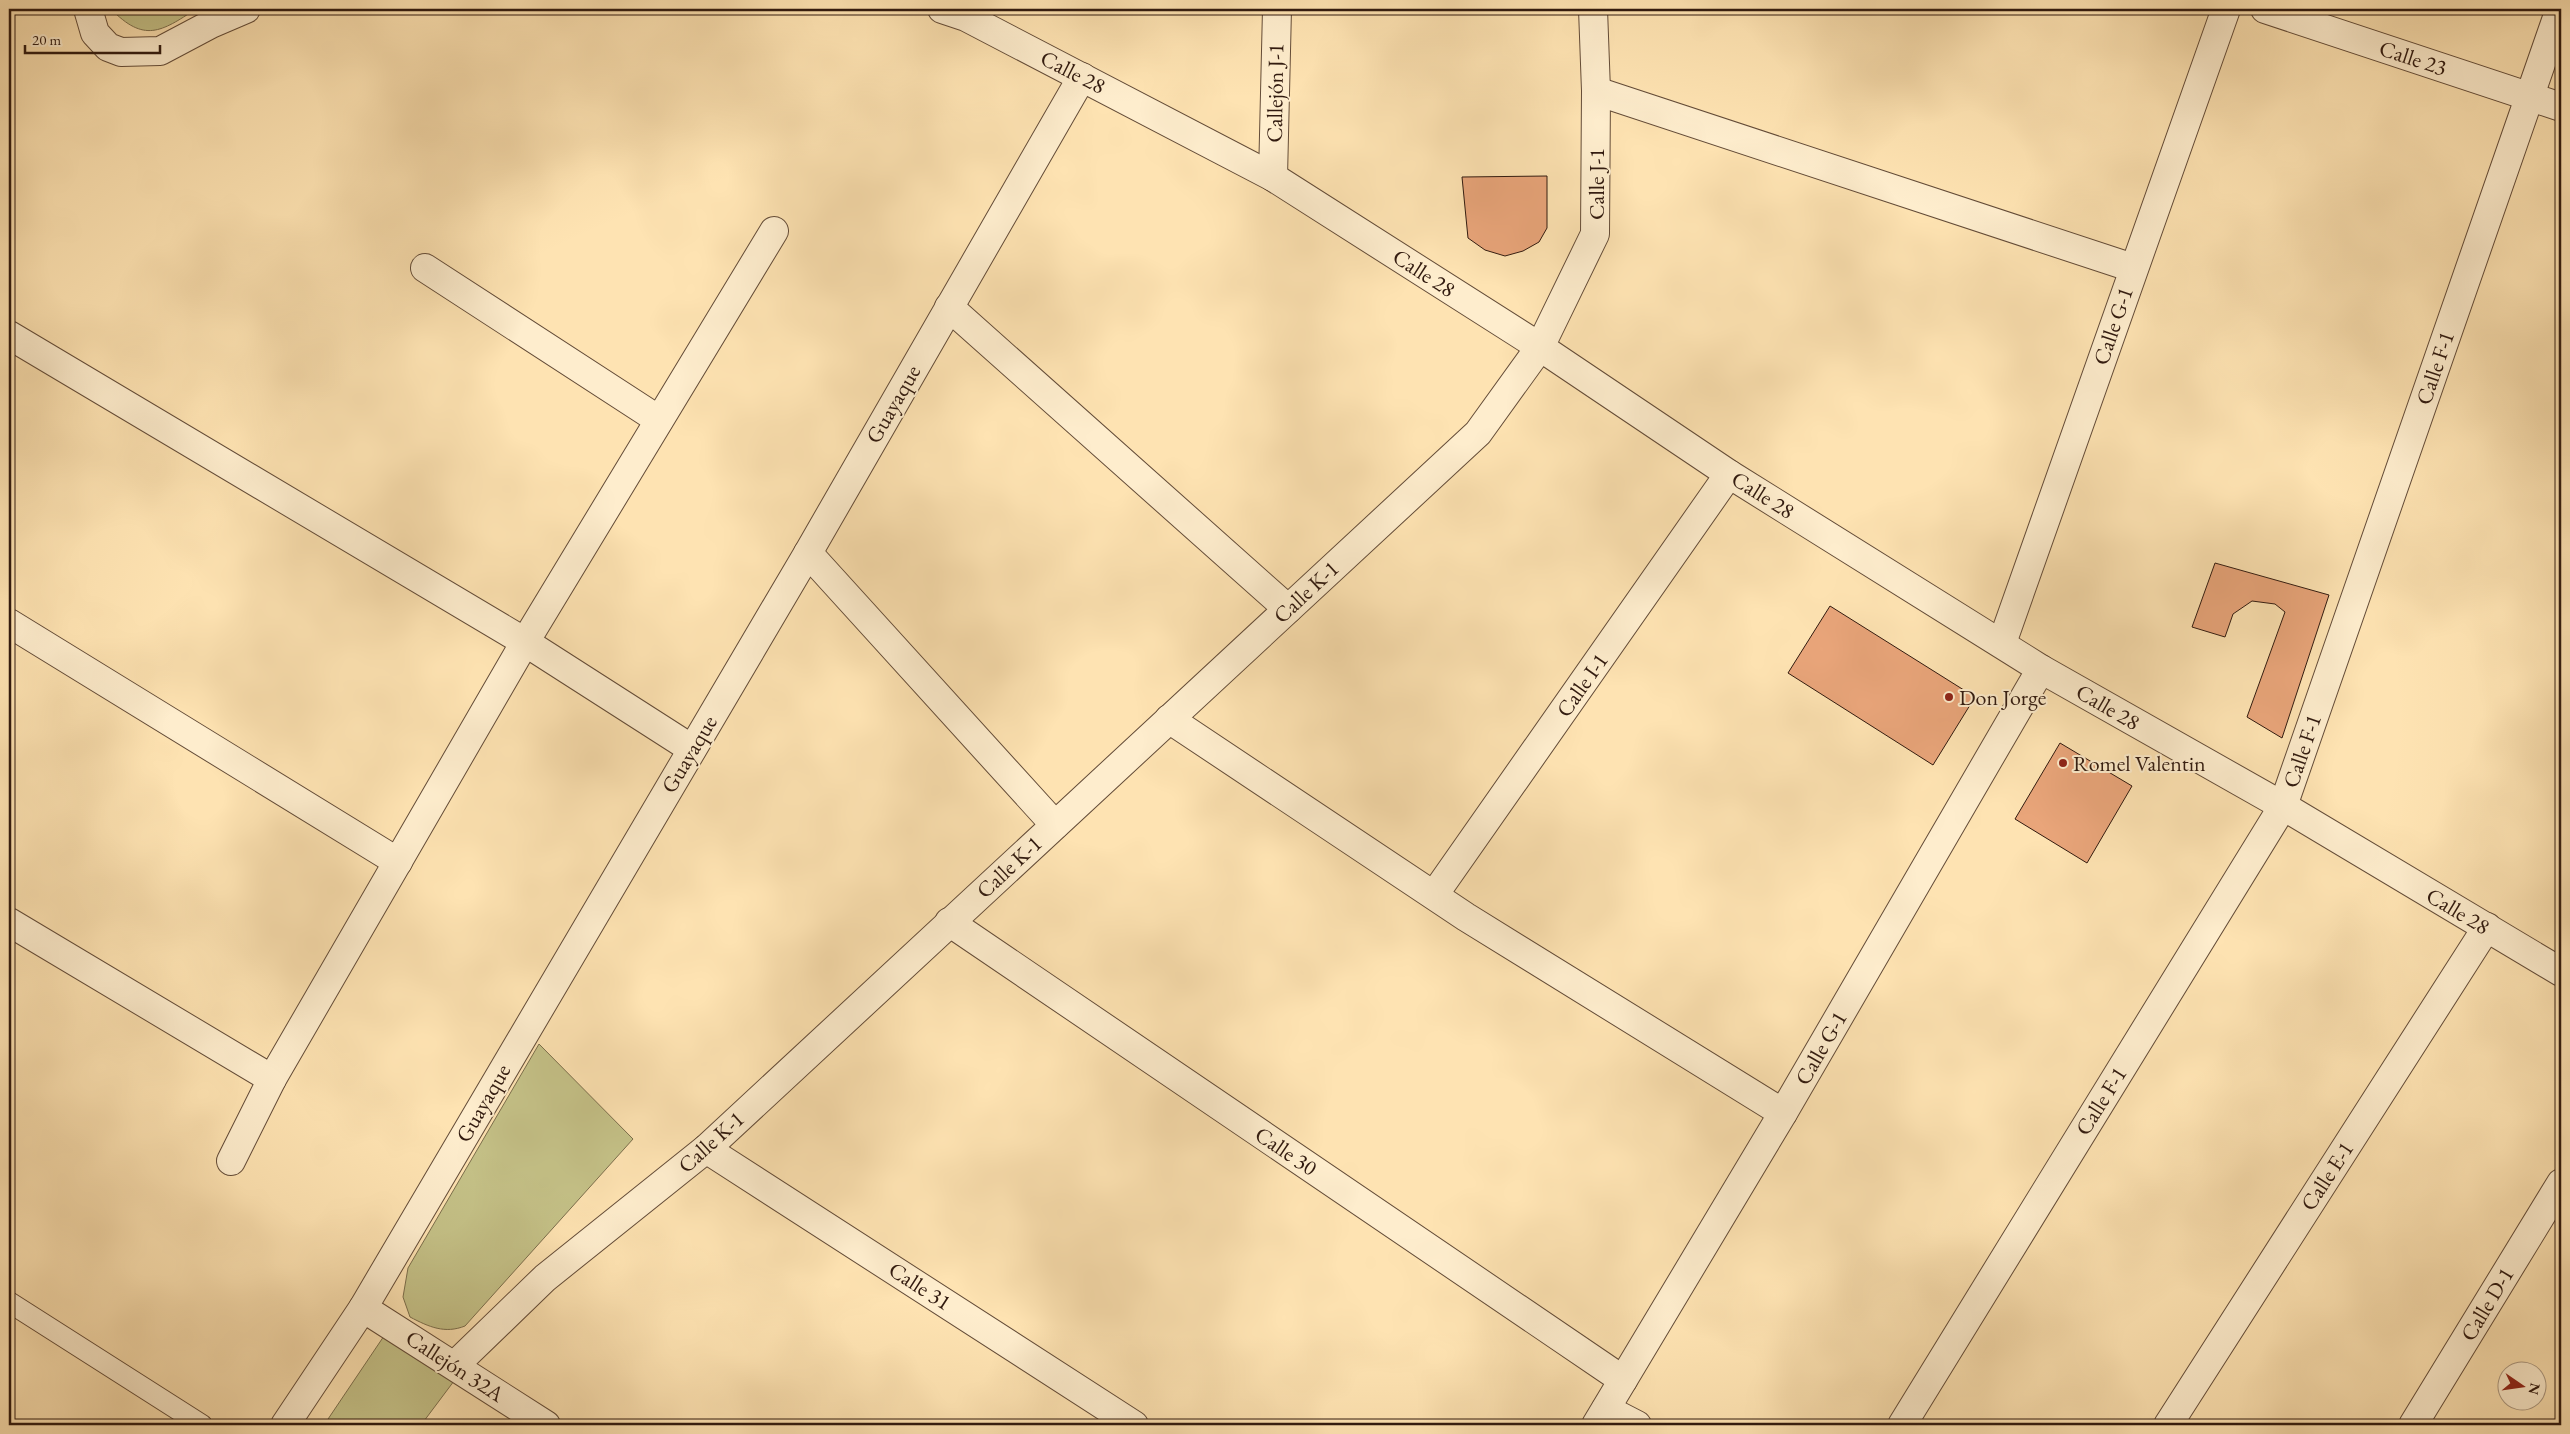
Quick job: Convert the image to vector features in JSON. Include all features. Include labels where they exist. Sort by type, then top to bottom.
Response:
[{"type":"street","points":[[88,9],[95,33],[108,47],[121,52],[160,51],[211,24],[246,9]]},
{"type":"street","name":"Callejón J-1","points":[[1273,177],[1277,9]]},
{"type":"street","name":"Calle J-1","points":[[1540,347],[1596,234],[1596,91],[1593,9]]},
{"type":"street","name":"Calle G-1","points":[[2002,643],[2226,9]]},
{"type":"street","name":"Calle 23","points":[[2265,9],[2561,107]]},
{"type":"street","name":"Calle F-1","points":[[1902,1425],[2282,806],[2560,9]]},
{"type":"street","name":"Calle 28","points":[[958,12],[1273,177],[1540,347],[1729,474],[2041,669],[2282,806],[2561,972]]},
{"type":"street","name":"Guayaque","points":[[285,1425],[363,1308],[808,553],[1082,77]]},
{"type":"street","points":[[1596,91],[2134,268]]},
{"type":"street","points":[[231,1161],[272,1079],[525,642],[774,231]]},
{"type":"street","points":[[425,268],[659,420]]},
{"type":"street","points":[[949,307],[1288,609]]},
{"type":"street","points":[[9,335],[525,642],[692,749]]},
{"type":"street","name":"Calle K-1","points":[[455,1366],[545,1278],[706,1149],[1478,434],[1540,347]]},
{"type":"street","name":"Calle I-1","points":[[1434,896],[1729,474]]},
{"type":"street","points":[[808,553],[1055,825]]},
{"type":"street","points":[[9,623],[398,862]]},
{"type":"street","name":"Calle G-1","points":[[1601,1417],[1783,1113],[2041,669]]},
{"type":"street","points":[[1169,719],[1434,896],[1783,1113]]},
{"type":"street","points":[[9,922],[272,1079]]},
{"type":"street","name":"Calle 30","points":[[949,922],[1624,1380]]},
{"type":"street","name":"Calle E-1","points":[[2168,1425],[2486,927]]},
{"type":"street","name":"Calle 31","points":[[706,1149],[1121,1422]]},
{"type":"street","name":"Calle D-1","points":[[2413,1425],[2561,1182]]},
{"type":"street","name":"Callejón 32A","points":[[363,1308],[546,1425]]},
{"type":"street","points":[[1601,1417],[1637,1425]]},
{"type":"lane","points":[[9,1302],[202,1425]]},
{"type":"shaded area","points":[[111,9],[196,9],[162,28],[143,30],[133,27]]},
{"type":"shaded area","points":[[539,1044],[633,1139],[465,1326],[444,1329],[424,1324],[410,1317],[403,1297],[408,1268]]},
{"type":"shaded area","points":[[386,1333],[457,1377],[421,1425],[324,1425]]},
{"type":"building","points":[[1547,176],[1547,228],[1539,242],[1523,251],[1505,256],[1485,250],[1468,238],[1462,177]]},
{"type":"building","points":[[2215,563],[2329,595],[2282,738],[2247,717],[2285,612],[2275,604],[2252,601],[2233,614],[2225,637],[2192,627]]},
{"type":"building","points":[[1830,606],[1975,697],[1933,765],[1788,673]]},
{"type":"building","points":[[2060,743],[2132,786],[2087,863],[2015,819]]},
{"type":"place","name":"Don Jorge","points":[[1949,697]]},
{"type":"place","name":"Romel Valentin","points":[[2063,763]]}]
